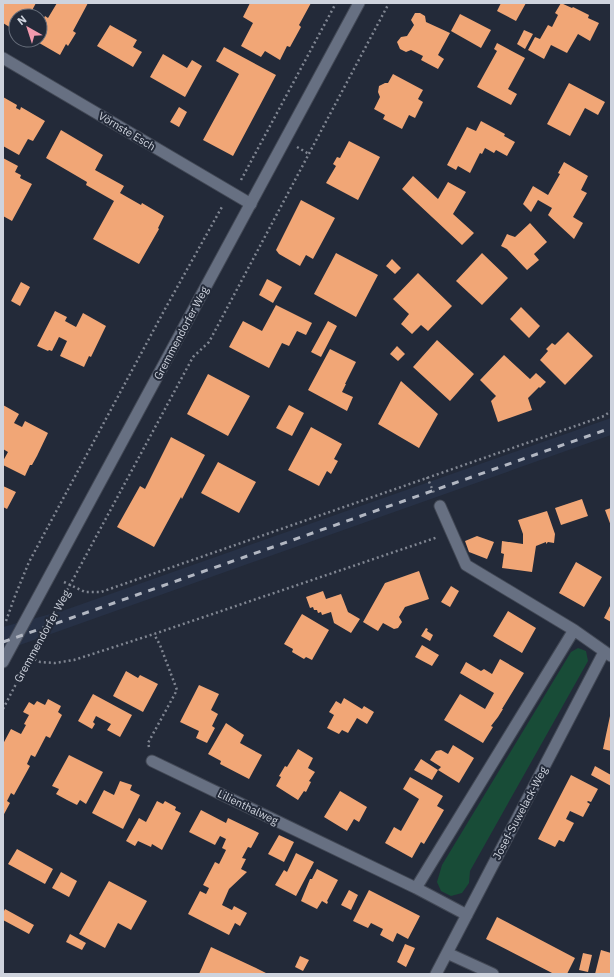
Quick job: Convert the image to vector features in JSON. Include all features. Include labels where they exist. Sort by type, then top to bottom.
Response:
[{"type":"street","name":"Gremmendorfer Weg","points":[[3,662],[359,3]]},
{"type":"street","name":"Vörnste Esch","points":[[3,58],[251,204]]},
{"type":"street","name":"Josef-Suwelack-Weg","points":[[436,974],[607,654],[574,630],[466,565],[440,506]]},
{"type":"street","points":[[416,888],[574,630]]},
{"type":"street","name":"Lilienthalweg","points":[[152,761],[467,914]]},
{"type":"street","points":[[447,952],[493,974]]},
{"type":"path","points":[[5,623],[29,562],[213,221],[221,208],[233,194],[336,3]]},
{"type":"path","name":"Gremmendorfer Weg","points":[[3,709],[193,357],[208,342],[389,3]]},
{"type":"path","points":[[70,585],[85,592],[101,592],[604,416],[611,410]]},
{"type":"path","points":[[427,477],[431,486]]},
{"type":"path","points":[[30,657],[40,662],[55,663],[74,660],[451,532]]},
{"type":"path","points":[[152,761],[148,743],[177,690],[160,644],[154,634]]},
{"type":"shaded area","points":[[611,418],[611,435],[3,651],[3,627],[65,610]]},
{"type":"green space","points":[[578,648],[586,651],[588,661],[470,871],[469,883],[462,893],[451,896],[441,891],[437,882],[442,865],[571,652]]},
{"type":"building","points":[[3,3],[36,3],[33,8],[8,8],[8,26],[3,23]]},
{"type":"building","points":[[57,3],[88,3],[73,31],[76,33],[68,46],[66,44],[60,55],[48,48],[48,18]]},
{"type":"building","points":[[250,3],[311,3],[299,25],[301,27],[290,47],[287,46],[280,60],[265,51],[261,57],[241,46],[253,23],[243,17]]},
{"type":"building","points":[[501,3],[526,3],[516,21],[497,11]]},
{"type":"building","points":[[561,3],[589,15],[588,18],[599,23],[590,41],[578,34],[567,53],[551,45],[544,59],[528,50],[535,37],[540,39],[548,25],[552,27],[558,15],[555,13]]},
{"type":"building","points":[[415,13],[420,13],[425,16],[426,22],[450,33],[438,55],[444,59],[438,69],[421,60],[423,56],[411,50],[406,52],[400,49],[397,42],[401,37],[407,36],[414,25],[411,20]]},
{"type":"building","points":[[460,14],[491,30],[481,48],[451,31]]},
{"type":"building","points":[[110,25],[137,40],[133,47],[142,52],[133,67],[97,46]]},
{"type":"building","points":[[524,30],[533,34],[525,49],[517,44]]},
{"type":"building","points":[[497,43],[525,58],[508,89],[517,94],[511,105],[477,87],[497,51],[494,49]]},
{"type":"building","points":[[224,47],[276,75],[233,156],[203,140],[239,74],[216,61]]},
{"type":"building","points":[[163,54],[187,68],[192,60],[202,66],[185,97],[150,77]]},
{"type":"building","points":[[393,74],[423,90],[418,99],[423,102],[415,118],[409,115],[402,129],[383,119],[385,115],[374,109],[380,97],[378,92],[379,86],[388,83]]},
{"type":"building","points":[[569,83],[605,102],[598,115],[585,108],[570,136],[547,124]]},
{"type":"building","points":[[3,97],[17,105],[16,108],[20,110],[21,107],[45,121],[33,141],[28,139],[19,155],[3,146]]},
{"type":"building","points":[[179,107],[187,112],[179,127],[170,122]]},
{"type":"building","points":[[481,121],[505,134],[504,136],[515,142],[507,156],[496,150],[494,153],[485,148],[482,154],[480,153],[470,173],[458,166],[456,170],[447,165],[467,127],[476,131]]},
{"type":"building","points":[[61,130],[103,155],[95,170],[124,186],[120,193],[141,205],[142,203],[164,216],[158,228],[159,229],[139,264],[93,239],[114,201],[86,185],[87,182],[46,158]]},
{"type":"building","points":[[349,141],[380,157],[358,200],[326,183],[336,166],[333,164],[337,157],[340,158]]},
{"type":"building","points":[[3,158],[18,166],[15,172],[21,175],[20,178],[32,184],[12,221],[3,216]]},
{"type":"building","points":[[564,162],[588,176],[581,190],[587,193],[573,217],[583,223],[574,239],[548,215],[552,208],[538,200],[531,212],[523,204],[533,186],[548,195],[560,174],[558,173]]},
{"type":"building","points":[[413,176],[438,199],[448,182],[466,192],[453,214],[474,233],[462,245],[402,189]]},
{"type":"building","points":[[301,200],[335,218],[313,259],[306,255],[300,266],[279,254],[276,250]]},
{"type":"building","points":[[530,223],[547,242],[534,254],[539,260],[527,270],[507,249],[501,246],[507,234],[515,237]]},
{"type":"building","points":[[336,253],[378,275],[356,317],[314,294]]},
{"type":"building","points":[[482,253],[508,278],[482,305],[456,281]]},
{"type":"building","points":[[392,259],[401,268],[395,274],[386,266]]},
{"type":"building","points":[[418,273],[452,306],[428,331],[421,325],[412,334],[401,324],[409,314],[393,299]]},
{"type":"building","points":[[267,279],[282,287],[273,303],[259,295]]},
{"type":"building","points":[[21,282],[30,287],[20,306],[11,301]]},
{"type":"building","points":[[276,305],[312,323],[306,335],[297,331],[289,346],[282,343],[269,368],[229,347],[243,321],[262,331]]},
{"type":"building","points":[[521,307],[540,326],[529,338],[510,319]]},
{"type":"building","points":[[55,311],[67,317],[65,321],[76,327],[83,313],[106,326],[91,357],[89,356],[84,367],[60,356],[67,341],[59,337],[52,351],[48,351],[37,346]]},
{"type":"building","points":[[328,321],[337,326],[321,357],[311,352]]},
{"type":"building","points":[[568,332],[593,356],[565,385],[540,360],[548,351],[546,349],[552,343],[555,345]]},
{"type":"building","points":[[437,340],[474,374],[450,401],[413,367]]},
{"type":"building","points":[[397,346],[405,354],[398,361],[390,354]]},
{"type":"building","points":[[330,349],[356,362],[342,392],[353,397],[347,411],[308,390]]},
{"type":"building","points":[[504,355],[530,379],[536,373],[546,382],[528,398],[532,410],[498,422],[491,401],[496,396],[480,380]]},
{"type":"building","points":[[208,374],[250,396],[228,436],[187,414]]},
{"type":"building","points":[[401,381],[438,414],[419,448],[378,424]]},
{"type":"building","points":[[3,405],[19,414],[14,423],[22,427],[25,421],[48,433],[25,476],[3,465],[3,461],[8,452],[3,449]]},
{"type":"building","points":[[289,405],[304,413],[292,436],[276,428]]},
{"type":"building","points":[[311,427],[342,444],[334,459],[338,461],[331,474],[327,471],[319,486],[288,470]]},
{"type":"building","points":[[171,437],[205,455],[182,499],[181,497],[154,547],[117,527],[140,486],[145,489]]},
{"type":"building","points":[[218,462],[256,482],[239,513],[201,493]]},
{"type":"building","points":[[3,486],[16,492],[7,509],[3,507]]},
{"type":"building","points":[[582,499],[588,516],[561,525],[555,508]]},
{"type":"building","points":[[611,508],[611,526],[605,510]]},
{"type":"building","points":[[547,511],[555,534],[554,543],[548,542],[546,544],[546,542],[536,546],[532,572],[502,568],[504,554],[501,553],[502,541],[523,544],[523,534],[518,520]]},
{"type":"building","points":[[477,536],[494,542],[487,559],[469,552],[465,541]]},
{"type":"building","points":[[576,562],[602,577],[584,607],[559,593]]},
{"type":"building","points":[[419,571],[429,599],[405,607],[399,617],[402,622],[398,628],[394,629],[383,623],[378,631],[363,622],[385,583]]},
{"type":"building","points":[[451,586],[459,591],[450,607],[441,602]]},
{"type":"building","points":[[323,591],[326,599],[341,594],[348,612],[360,619],[351,633],[334,623],[331,612],[322,615],[321,612],[318,613],[317,610],[314,610],[313,607],[310,608],[306,597]]},
{"type":"building","points":[[611,604],[611,622],[604,618]]},
{"type":"building","points":[[508,611],[536,628],[522,653],[493,636]]},
{"type":"building","points":[[302,614],[329,630],[312,660],[306,657],[304,659],[292,652],[293,649],[284,644]]},
{"type":"building","points":[[426,628],[428,629],[427,631],[433,635],[430,641],[421,636]]},
{"type":"building","points":[[422,645],[439,655],[432,666],[415,657]]},
{"type":"building","points":[[500,659],[524,673],[503,709],[491,726],[493,727],[483,743],[444,720],[460,694],[485,709],[494,693],[460,673],[466,662],[481,671],[484,669],[492,674]]},
{"type":"building","points":[[126,671],[138,678],[140,675],[158,684],[143,712],[113,696]]},
{"type":"building","points":[[199,685],[219,694],[211,710],[218,714],[212,726],[215,728],[207,743],[196,738],[199,731],[180,722]]},
{"type":"building","points":[[93,694],[132,715],[120,737],[107,730],[111,724],[96,716],[93,722],[95,724],[92,729],[78,721]]},
{"type":"building","points":[[344,698],[362,709],[364,706],[374,712],[367,724],[357,718],[348,733],[342,730],[339,734],[327,728],[334,715],[329,712],[336,701],[341,704]]},
{"type":"building","points":[[48,699],[61,706],[58,712],[62,715],[50,738],[46,736],[35,757],[31,755],[27,764],[30,766],[14,795],[11,793],[7,801],[10,803],[3,816],[3,744],[11,729],[21,734],[29,715],[23,712],[29,702],[34,705],[37,701],[45,705]]},
{"type":"building","points":[[611,716],[611,751],[603,749]]},
{"type":"building","points":[[226,723],[244,735],[240,743],[262,755],[249,779],[220,764],[221,761],[208,754]]},
{"type":"building","points":[[453,745],[474,758],[459,783],[438,770],[441,767],[430,760],[436,751],[441,750],[448,754]]},
{"type":"building","points":[[298,749],[313,758],[308,768],[315,772],[309,781],[311,782],[306,792],[304,791],[298,800],[276,786],[281,777],[279,776],[285,766],[287,767]]},
{"type":"building","points":[[69,755],[103,772],[86,804],[80,800],[77,805],[67,800],[56,794],[59,789],[52,786]]},
{"type":"building","points":[[421,759],[438,770],[432,780],[414,770]]},
{"type":"building","points":[[595,766],[611,775],[611,786],[591,775]]},
{"type":"building","points":[[571,775],[598,789],[591,802],[587,802],[590,804],[583,817],[570,811],[566,819],[574,823],[564,842],[559,840],[555,847],[538,839]]},
{"type":"building","points":[[410,777],[443,796],[437,806],[444,810],[424,844],[421,842],[412,858],[385,843],[394,827],[401,831],[419,799],[403,789]]},
{"type":"building","points":[[120,781],[132,785],[130,790],[140,795],[123,829],[92,813],[104,790],[114,795]]},
{"type":"building","points":[[340,791],[367,807],[359,822],[354,819],[347,831],[324,817]]},
{"type":"building","points":[[157,801],[163,804],[165,801],[176,807],[175,810],[181,813],[162,850],[152,844],[151,847],[138,841],[135,846],[126,841],[139,818],[146,822]]},
{"type":"building","points":[[201,810],[226,823],[228,818],[259,833],[251,848],[248,847],[242,858],[246,859],[241,869],[247,872],[229,889],[222,905],[232,910],[234,906],[247,913],[240,926],[235,923],[229,935],[188,914],[200,891],[206,894],[209,888],[203,885],[215,862],[219,864],[226,850],[222,848],[226,839],[220,836],[215,845],[189,832]]},
{"type":"building","points":[[279,835],[294,842],[284,862],[268,854]]},
{"type":"building","points":[[17,849],[53,869],[45,884],[8,864]]},
{"type":"building","points":[[296,853],[314,862],[296,896],[275,885],[284,870],[287,872]]},
{"type":"building","points":[[317,869],[338,880],[327,901],[327,904],[322,901],[317,909],[301,901],[310,879],[312,879]]},
{"type":"building","points":[[61,872],[77,881],[69,897],[52,888]]},
{"type":"building","points":[[109,881],[147,901],[131,930],[118,923],[105,948],[79,934]]},
{"type":"building","points":[[349,890],[358,895],[351,910],[341,905]]},
{"type":"building","points":[[369,890],[420,916],[408,939],[397,933],[393,942],[380,935],[383,929],[371,923],[368,928],[353,921]]},
{"type":"building","points":[[5,909],[34,925],[29,934],[3,920],[3,913]]},
{"type":"building","points":[[497,917],[575,958],[567,974],[554,974],[486,939]]},
{"type":"building","points":[[70,934],[86,943],[82,950],[66,942]]},
{"type":"building","points":[[405,944],[415,948],[406,967],[397,962]]},
{"type":"building","points":[[211,947],[256,968],[268,974],[199,974]]},
{"type":"building","points":[[601,950],[611,953],[611,974],[595,974]]},
{"type":"building","points":[[583,953],[592,955],[588,972],[579,970]]},
{"type":"building","points":[[300,956],[309,960],[303,971],[295,967]]},
{"type":"railway","points":[[3,642],[611,428]]}]
